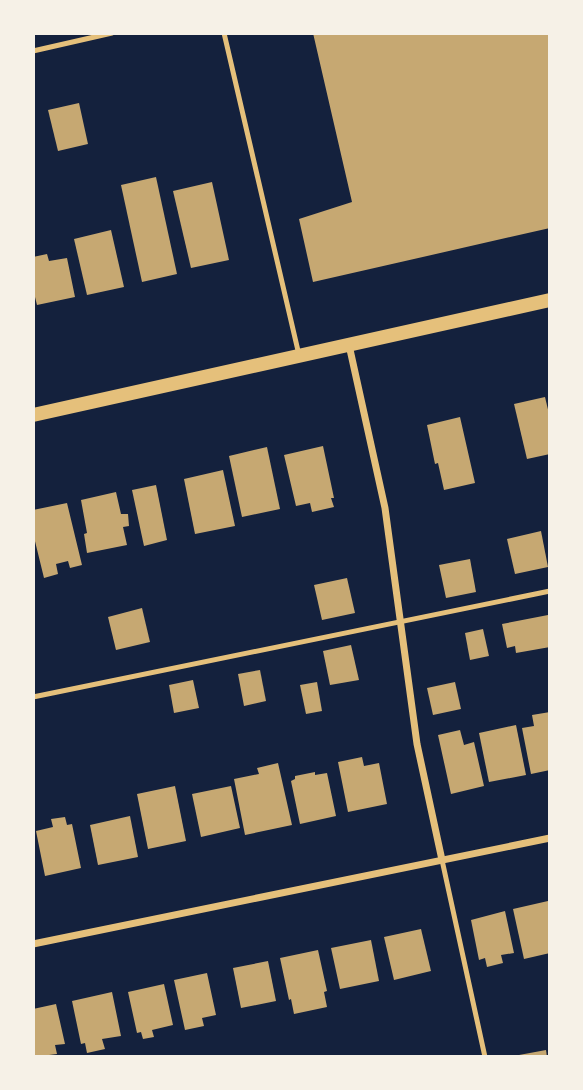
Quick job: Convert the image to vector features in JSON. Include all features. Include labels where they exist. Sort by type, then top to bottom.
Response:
[{"type":"main road","points":[[33,415],[550,300]]},
{"type":"street","points":[[348,344],[385,508],[417,744],[442,860]]},
{"type":"street","points":[[33,944],[550,838]]},
{"type":"lane","points":[[33,51],[112,33]]},
{"type":"lane","points":[[224,33],[299,355]]},
{"type":"lane","points":[[33,696],[550,591]]},
{"type":"lane","points":[[442,860],[485,1057]]},
{"type":"building","points":[[313,33],[550,33],[550,228],[313,282],[299,219],[352,202]]},
{"type":"building","points":[[79,103],[88,144],[58,151],[48,110]]},
{"type":"building","points":[[156,177],[177,274],[142,282],[121,185]]},
{"type":"building","points":[[212,182],[229,260],[191,268],[173,191]]},
{"type":"building","points":[[111,230],[124,287],[87,295],[74,239]]},
{"type":"building","points":[[47,254],[49,261],[67,258],[75,297],[37,305],[33,289],[33,257]]},
{"type":"building","points":[[545,397],[550,418],[550,454],[527,459],[514,404]]},
{"type":"building","points":[[460,417],[475,483],[444,490],[438,463],[435,464],[427,425]]},
{"type":"building","points":[[323,446],[334,507],[312,512],[310,503],[296,506],[284,455]]},
{"type":"building","points":[[267,447],[280,509],[242,517],[229,456]]},
{"type":"building","points":[[223,470],[235,526],[195,534],[184,479]]},
{"type":"building","points":[[156,485],[167,540],[144,546],[132,490]]},
{"type":"building","points":[[116,492],[121,514],[128,514],[129,526],[123,527],[127,545],[87,553],[84,534],[87,533],[81,500]]},
{"type":"building","points":[[67,503],[82,565],[70,568],[68,561],[56,564],[58,574],[44,578],[33,533],[33,510]]},
{"type":"building","points":[[541,531],[548,567],[515,574],[507,539]]},
{"type":"building","points":[[470,559],[476,592],[446,598],[439,565]]},
{"type":"building","points":[[347,578],[355,613],[322,620],[314,585]]},
{"type":"building","points":[[142,608],[150,642],[116,650],[108,617]]},
{"type":"building","points":[[548,615],[550,647],[516,653],[515,646],[507,648],[502,624]]},
{"type":"building","points":[[483,629],[489,656],[470,660],[465,633]]},
{"type":"building","points":[[351,645],[359,680],[330,685],[323,651]]},
{"type":"building","points":[[260,670],[266,701],[244,706],[238,674]]},
{"type":"building","points":[[193,680],[199,708],[174,713],[169,685]]},
{"type":"building","points":[[317,682],[322,711],[306,714],[300,685]]},
{"type":"building","points":[[455,682],[461,709],[433,715],[427,688]]},
{"type":"building","points":[[550,712],[550,770],[531,774],[522,728],[534,726],[532,715]]},
{"type":"building","points":[[516,725],[526,775],[489,782],[479,733]]},
{"type":"building","points":[[460,730],[464,745],[474,742],[484,786],[451,794],[438,735]]},
{"type":"building","points":[[362,757],[364,766],[379,763],[387,804],[348,812],[338,762]]},
{"type":"building","points":[[278,763],[292,825],[245,835],[234,779],[259,774],[257,768]]},
{"type":"building","points":[[315,772],[315,775],[327,773],[336,816],[300,824],[291,781],[295,776]]},
{"type":"building","points":[[175,786],[186,841],[148,849],[137,794]]},
{"type":"building","points":[[231,786],[240,828],[201,837],[192,794]]},
{"type":"building","points":[[130,816],[138,857],[98,865],[90,825]]},
{"type":"building","points":[[65,817],[67,825],[72,824],[81,868],[45,876],[36,831],[53,827],[51,819]]},
{"type":"building","points":[[548,901],[550,953],[524,959],[513,909]]},
{"type":"building","points":[[505,911],[514,953],[501,955],[503,963],[487,967],[485,958],[479,960],[471,920]]},
{"type":"building","points":[[421,929],[431,971],[394,980],[384,937]]},
{"type":"building","points":[[371,940],[379,981],[340,989],[331,948]]},
{"type":"building","points":[[318,950],[327,991],[324,992],[327,1007],[294,1014],[280,958]]},
{"type":"building","points":[[268,961],[276,1001],[241,1008],[233,968]]},
{"type":"building","points":[[207,973],[216,1015],[202,1018],[204,1026],[185,1030],[174,980]]},
{"type":"building","points":[[164,984],[173,1025],[152,1030],[154,1037],[143,1039],[141,1032],[137,1033],[128,992]]},
{"type":"building","points":[[112,992],[121,1036],[102,1039],[105,1049],[87,1053],[85,1043],[81,1044],[72,1001]]},
{"type":"building","points":[[56,1004],[65,1044],[55,1045],[57,1054],[33,1057],[33,1009]]},
{"type":"building","points":[[546,1050],[547,1057],[519,1057],[519,1055]]}]
